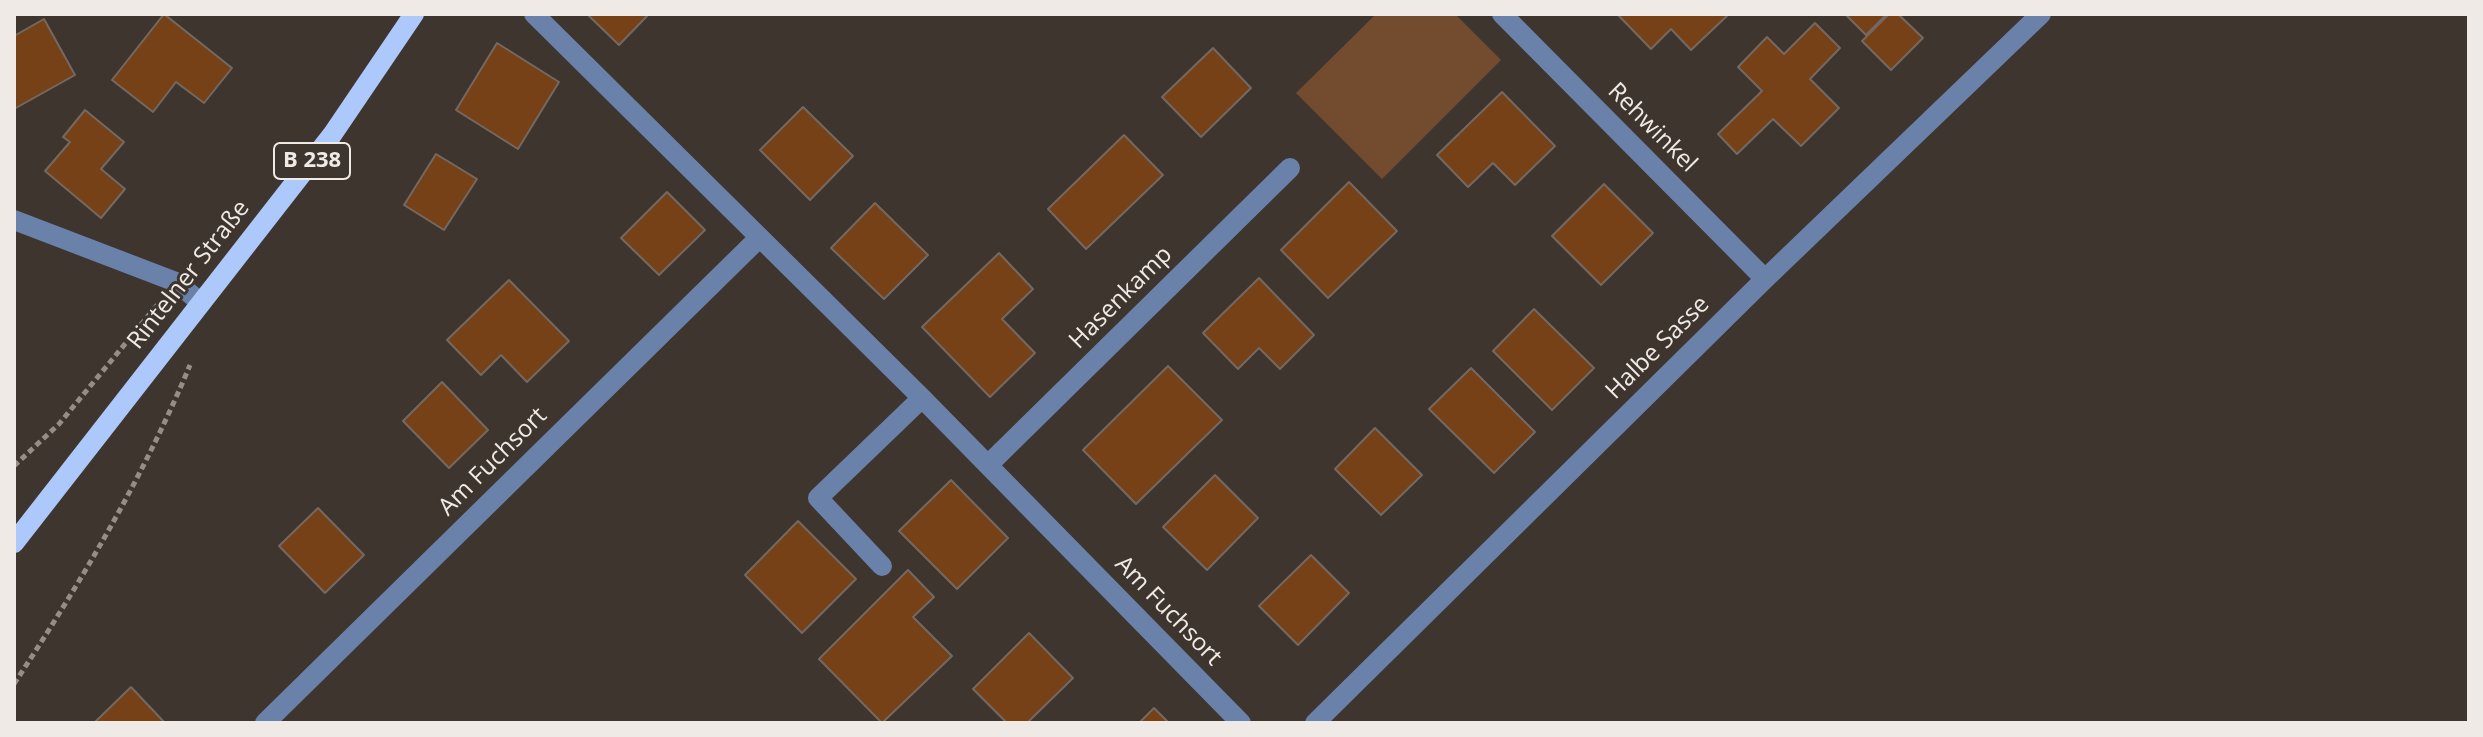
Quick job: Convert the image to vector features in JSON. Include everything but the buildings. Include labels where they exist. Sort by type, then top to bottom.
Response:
[{"type":"main road","name":"Rintelner Straße","points":[[14,543],[332,135],[414,14]]},
{"type":"street","name":"Am Fuchsort","points":[[534,14],[922,398],[1241,723]]},
{"type":"street","name":"Rehwinkel","points":[[1502,14],[1765,279]]},
{"type":"street","name":"Halbe Sasse","points":[[1315,723],[1765,279],[2041,14]]},
{"type":"street","name":"Hasenkamp","points":[[988,465],[1290,168]]},
{"type":"street","points":[[14,220],[176,282],[200,302]]},
{"type":"street","name":"Am Fuchsort","points":[[265,723],[758,239]]},
{"type":"street","points":[[882,566],[818,498],[922,398]]},
{"type":"path","points":[[14,466],[59,424],[176,282]]},
{"type":"path","points":[[14,684],[107,537],[171,413],[192,362]]},
{"type":"shaded area","points":[[1376,14],[1455,14],[1501,60],[1382,179],[1296,93]]}]
